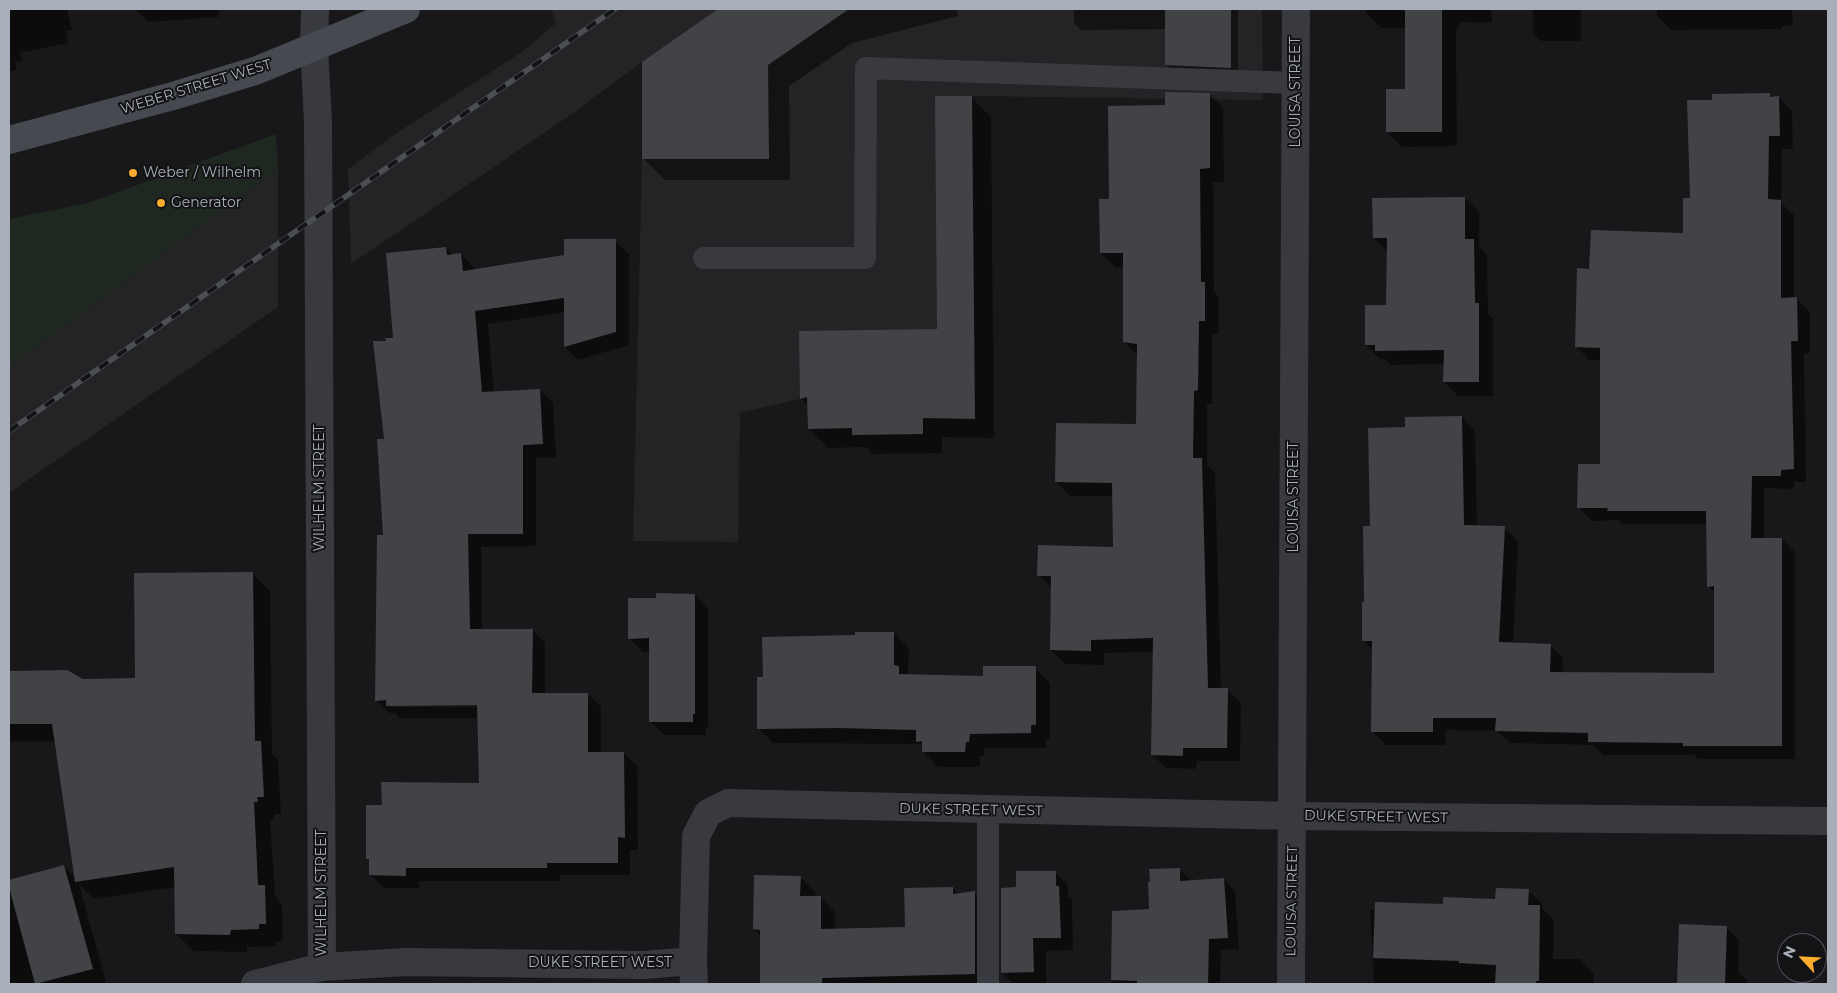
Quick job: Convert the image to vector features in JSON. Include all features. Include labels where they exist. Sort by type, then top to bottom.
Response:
[{"type":"main road","name":"WEBER STREET WEST","points":[[9,140],[255,71],[406,9]]},
{"type":"street","name":"WILHELM STREET","points":[[316,9],[314,47],[318,122],[322,967]]},
{"type":"street","name":"LOUISA STREET","points":[[1291,984],[1296,9]]},
{"type":"street","name":"DUKE STREET WEST","points":[[255,984],[322,967],[407,962],[644,966],[694,972],[696,836],[708,812],[728,803],[1293,816],[1828,821]]},
{"type":"lane","points":[[704,258],[865,258],[866,68],[1296,83]]},
{"type":"lane","points":[[988,810],[988,984]]},
{"type":"shaded area","points":[[551,9],[1262,9],[1263,100],[972,96],[974,358],[740,413],[738,542],[633,541],[642,159],[642,62],[566,118],[351,264],[348,169],[395,134],[522,52],[556,23]]},
{"type":"shaded area","points":[[276,134],[278,169],[9,367],[9,219],[88,203]]},
{"type":"shaded area","points":[[278,169],[278,307],[9,493],[9,367]]},
{"type":"building","points":[[718,9],[849,9],[768,65],[769,159],[642,159],[642,62]]},
{"type":"building","points":[[1165,9],[1231,9],[1231,68],[1165,65]]},
{"type":"building","points":[[1405,9],[1442,9],[1442,132],[1386,132],[1386,89],[1405,89]]},
{"type":"building","points":[[1165,92],[1210,93],[1210,168],[1200,169],[1201,282],[1205,282],[1205,321],[1199,321],[1198,390],[1194,391],[1193,458],[1202,458],[1208,688],[1228,688],[1227,748],[1183,748],[1183,756],[1151,755],[1153,638],[1091,640],[1091,651],[1050,650],[1051,576],[1037,576],[1038,545],[1113,547],[1112,483],[1055,482],[1056,423],[1136,424],[1137,344],[1123,342],[1123,253],[1100,253],[1099,199],[1109,199],[1108,106],[1165,105]]},
{"type":"building","points":[[1770,93],[1770,97],[1779,96],[1780,136],[1769,136],[1768,199],[1781,200],[1781,298],[1797,297],[1798,341],[1791,341],[1794,469],[1781,470],[1781,476],[1752,476],[1751,538],[1782,538],[1782,746],[1683,746],[1683,743],[1588,742],[1588,733],[1495,731],[1496,718],[1433,718],[1433,732],[1371,732],[1372,641],[1362,641],[1362,602],[1364,602],[1363,526],[1370,526],[1368,428],[1405,427],[1405,417],[1462,416],[1464,525],[1505,526],[1499,642],[1551,644],[1550,672],[1714,673],[1714,586],[1707,587],[1706,511],[1607,511],[1608,508],[1577,508],[1578,464],[1600,464],[1600,348],[1575,347],[1577,268],[1589,269],[1591,230],[1683,233],[1683,198],[1690,198],[1687,100],[1712,100],[1712,94]]},
{"type":"building","points":[[935,96],[972,96],[975,419],[923,418],[923,434],[852,435],[852,428],[808,429],[807,397],[800,399],[799,331],[937,329]]},
{"type":"building","points":[[1465,197],[1465,239],[1474,239],[1475,303],[1479,303],[1479,382],[1443,382],[1444,350],[1375,351],[1375,345],[1365,345],[1365,305],[1386,305],[1387,238],[1373,238],[1372,198]]},
{"type":"building","points":[[564,239],[616,239],[616,332],[564,347],[564,298],[475,311],[482,392],[540,389],[543,444],[523,445],[523,534],[468,534],[470,629],[533,629],[532,693],[588,693],[588,752],[624,752],[625,838],[618,837],[618,863],[547,863],[547,868],[406,868],[406,876],[369,875],[369,859],[366,859],[366,805],[382,805],[381,782],[479,783],[477,705],[386,706],[386,700],[375,701],[377,535],[383,535],[377,439],[384,439],[373,341],[386,341],[385,338],[393,338],[386,253],[446,247],[447,255],[461,253],[463,271],[564,255]]},
{"type":"building","points":[[253,572],[255,741],[261,741],[264,797],[257,797],[258,802],[254,802],[258,885],[265,885],[266,924],[259,924],[259,929],[231,930],[230,935],[175,934],[174,867],[75,882],[52,724],[9,724],[9,671],[67,670],[83,679],[135,678],[134,573]]},
{"type":"building","points":[[656,593],[695,594],[695,714],[693,714],[693,722],[649,722],[649,638],[628,639],[628,598],[656,598]]},
{"type":"building","points":[[855,632],[894,632],[894,665],[899,666],[899,674],[983,676],[983,666],[1036,666],[1036,725],[1031,725],[1031,733],[970,734],[969,742],[966,742],[965,752],[922,752],[922,741],[916,742],[916,730],[839,728],[757,729],[757,677],[763,677],[762,637],[855,635]]},
{"type":"building","points":[[64,865],[93,969],[35,984],[9,887],[9,880]]},
{"type":"building","points":[[1180,868],[1180,881],[1224,878],[1228,938],[1209,939],[1208,984],[1137,984],[1137,981],[1111,980],[1112,911],[1149,909],[1149,869]]},
{"type":"building","points":[[1016,871],[1056,871],[1056,886],[1059,886],[1061,938],[1033,938],[1034,972],[1001,973],[1001,888],[1016,887]]},
{"type":"building","points":[[754,875],[801,876],[800,896],[821,896],[821,929],[905,927],[904,888],[953,887],[953,894],[975,891],[975,974],[822,978],[822,984],[760,984],[760,930],[753,929]]},
{"type":"building","points":[[1496,888],[1529,889],[1528,905],[1540,905],[1539,981],[1536,981],[1536,984],[1495,984],[1496,965],[1459,963],[1459,961],[1373,958],[1375,902],[1443,904],[1443,897],[1495,899]]},
{"type":"building","points":[[1679,924],[1727,926],[1725,984],[1677,984]]},
{"type":"railway","points":[[9,431],[615,9]]},
{"type":"place","name":"Weber / Wilhelm","points":[[133,173]]},
{"type":"place","name":"Generator","points":[[161,203]]}]
